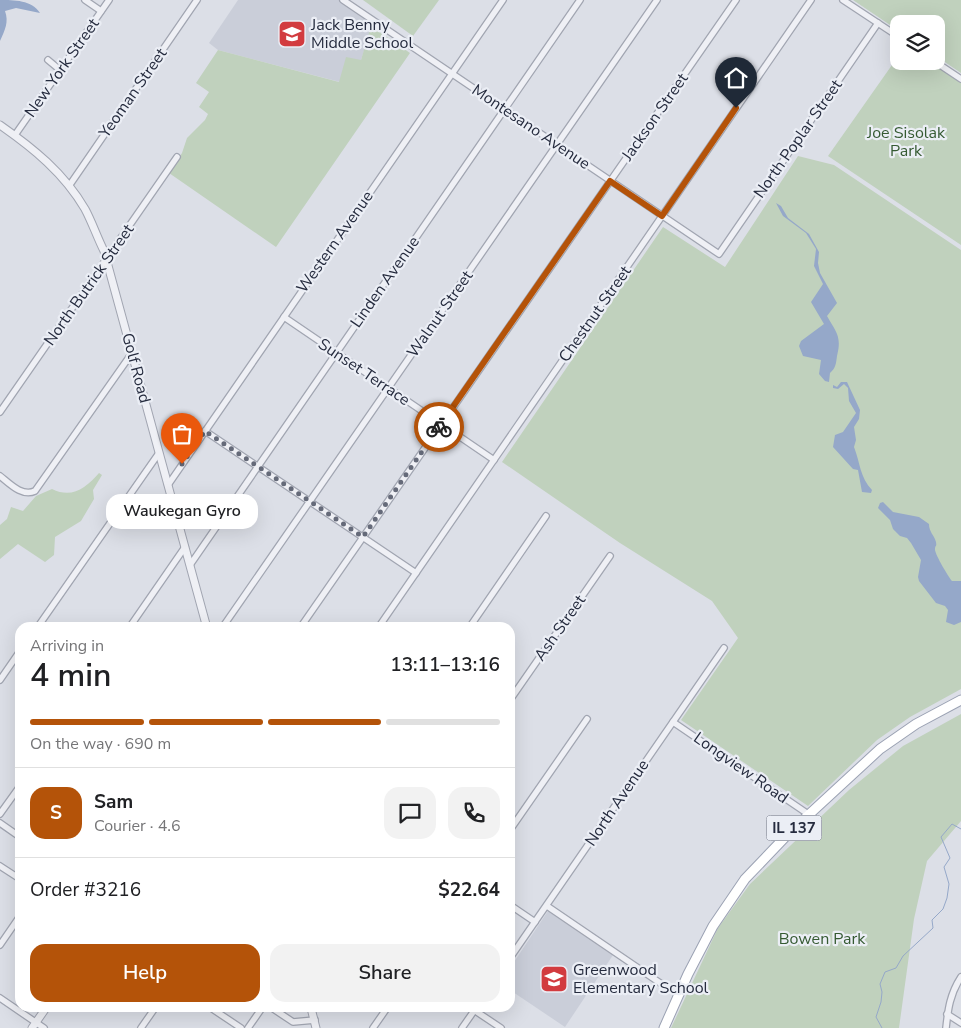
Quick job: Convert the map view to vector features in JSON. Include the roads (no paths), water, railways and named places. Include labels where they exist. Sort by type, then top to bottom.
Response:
[{"type":"main road","name":"IL 137","points":[[664,1028],[688,974],[713,926],[746,879],[808,814],[880,748],[916,724],[961,700]]},
{"type":"street","points":[[85,0],[101,11]]},
{"type":"street","name":"New York Street","points":[[15,135],[109,0]]},
{"type":"street","name":"Yeoman Street","points":[[68,186],[197,0]]},
{"type":"street","name":"Montesano Avenue","points":[[343,0],[719,254]]},
{"type":"street","name":"Western Avenue","points":[[168,485],[503,0]]},
{"type":"street","name":"Linden Avenue","points":[[190,565],[580,0]]},
{"type":"street","name":"Walnut Street","points":[[226,622],[657,0]]},
{"type":"street","name":"Jackson Street","points":[[304,622],[736,0]]},
{"type":"street","name":"Chestnut Street","points":[[382,622],[811,0]]},
{"type":"street","points":[[843,0],[890,31]]},
{"type":"street","name":"North Poplar Street","points":[[719,254],[878,23]]},
{"type":"street","points":[[48,60],[60,70]]},
{"type":"street","points":[[945,68],[961,79]]},
{"type":"street","name":"Golf Road","points":[[0,125],[43,157],[68,186],[85,209],[107,260],[205,622]]},
{"type":"street","name":"North Butrick Street","points":[[0,412],[177,157]]},
{"type":"street","name":"Sunset Terrace","points":[[284,317],[494,460]]},
{"type":"street","points":[[0,476],[28,494],[35,491],[132,353]]},
{"type":"street","points":[[205,431],[416,573]]},
{"type":"street","points":[[41,622],[159,453]]},
{"type":"street","points":[[474,622],[546,516]]},
{"type":"street","points":[[133,622],[185,547]]},
{"type":"street","name":"Ash Street","points":[[515,693],[610,556]]},
{"type":"street","name":"North Avenue","points":[[515,951],[724,648]]},
{"type":"street","points":[[0,680],[15,662]]},
{"type":"street","points":[[515,823],[587,719]]},
{"type":"street","name":"Longview Road","points":[[673,722],[808,814]]},
{"type":"street","points":[[0,814],[15,793]]},
{"type":"street","points":[[0,823],[15,834]]},
{"type":"street","points":[[0,866],[15,876]]},
{"type":"street","points":[[547,906],[666,987]]},
{"type":"street","points":[[515,908],[535,922]]},
{"type":"street","points":[[0,945],[15,923]]},
{"type":"street","points":[[946,1028],[952,992],[961,978]]},
{"type":"street","points":[[0,998],[15,1010]]},
{"type":"street","points":[[18,1012],[34,1025],[44,1028]]},
{"type":"street","points":[[34,1025],[43,1012]]},
{"type":"street","points":[[141,1028],[152,1012]]},
{"type":"street","points":[[217,1012],[241,1028]]},
{"type":"street","points":[[248,1028],[259,1012]]},
{"type":"street","points":[[278,1012],[293,1022],[314,1020]]},
{"type":"street","points":[[312,1012],[316,1028]]},
{"type":"street","points":[[373,1028],[384,1012]]},
{"type":"street","points":[[462,1028],[472,1012]]},
{"type":"street","points":[[479,1012],[501,1028]]},
{"type":"street","points":[[947,1014],[961,1023]]},
{"type":"water","points":[[0,0],[28,3],[40,13],[16,8],[5,11],[5,30],[0,41]]},
{"type":"water","points":[[776,203],[781,206],[788,218],[809,234],[819,252],[818,263],[820,273],[837,303],[827,316],[837,334],[839,344],[836,363],[830,373],[829,382],[825,381],[819,374],[821,360],[803,356],[799,346],[801,341],[824,324],[811,302],[823,284],[814,266],[816,249],[806,233],[783,216]]},
{"type":"water","points":[[841,382],[847,382],[860,410],[859,419],[854,427],[856,440],[854,447],[863,475],[872,490],[871,493],[862,492],[858,470],[853,469],[833,447],[835,435],[843,432],[856,413],[849,401],[848,388],[844,384],[838,389],[833,388],[833,385],[837,387]]},
{"type":"water","points":[[883,502],[893,512],[919,517],[929,524],[936,542],[935,550],[942,566],[952,581],[961,581],[961,622],[954,625],[946,622],[948,610],[945,606],[936,603],[919,581],[921,560],[907,538],[900,536],[893,529],[890,520],[878,508],[880,503]]},
{"type":"waterway","points":[[882,1028],[876,1017],[881,1002],[882,992],[880,984],[885,972],[896,968],[903,956],[933,928],[932,920],[943,909],[949,884],[944,867],[950,858],[941,837],[952,824],[961,829]]},
{"type":"place","name":"Jack Benny Middle School","points":[[292,34]]},
{"type":"place","name":"Waukegan Gyro","points":[[182,464]]},
{"type":"place","name":"Greenwood Elementary School","points":[[554,979]]},
{"type":"park label","name":"Joe Sisolak Park","points":[[906,142]]},
{"type":"park label","name":"Bowen Park","points":[[822,939]]}]
